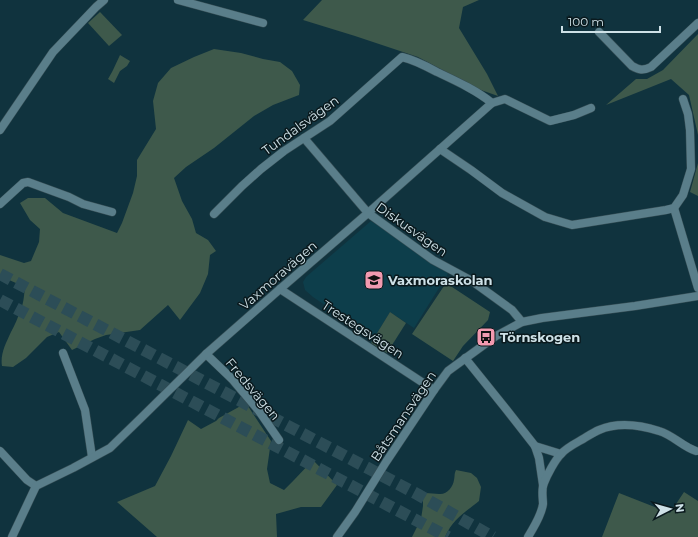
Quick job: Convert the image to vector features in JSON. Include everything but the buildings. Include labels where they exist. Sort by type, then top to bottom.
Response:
[{"type":"street","points":[[0,130],[53,52],[104,0]]},
{"type":"street","points":[[178,0],[263,23]]},
{"type":"street","points":[[599,32],[632,66],[638,70],[645,70],[651,67],[698,23]]},
{"type":"street","name":"Tundalsvägen","points":[[214,214],[261,169],[284,151],[330,121],[402,57],[411,59],[453,79],[482,95],[492,103]]},
{"type":"street","points":[[492,103],[505,99],[550,121],[574,115],[591,108]]},
{"type":"street","points":[[440,149],[502,193],[545,217],[572,225],[674,208],[684,195],[691,169],[691,136],[688,114],[683,99]]},
{"type":"street","name":"Vaxmoravägen","points":[[36,486],[110,448],[206,354],[492,103]]},
{"type":"street","name":"Diskusvägen","points":[[304,138],[368,213],[433,260],[472,281],[512,310],[522,322]]},
{"type":"street","points":[[0,204],[23,183],[28,182],[83,204],[112,212]]},
{"type":"street","points":[[674,208],[698,288]]},
{"type":"street","name":"Trestegsvägen","points":[[280,289],[434,390]]},
{"type":"street","name":"Båtsmansvägen","points":[[337,537],[448,371],[496,336],[522,322],[542,318],[698,296]]},
{"type":"street","points":[[63,353],[85,410],[92,457]]},
{"type":"street","name":"Fredsvägen","points":[[206,354],[232,378],[259,411],[279,440]]},
{"type":"street","points":[[465,358],[535,446],[539,458],[543,485],[543,502],[542,511],[538,521],[528,537]]},
{"type":"street","points":[[543,485],[561,454],[574,444],[599,430],[613,426],[631,425],[661,432],[696,451]]},
{"type":"street","points":[[535,446],[561,454]]},
{"type":"street","points":[[0,451],[27,480],[36,486],[12,537]]},
{"type":"shaded area","name":"Vaxmoraskolan","points":[[371,221],[449,272],[414,328],[390,312],[374,338],[313,297],[305,290],[303,282],[306,277]]},
{"type":"green space","points":[[322,0],[479,0],[463,7],[459,28],[487,74],[498,96],[478,89],[418,57],[303,20]]},
{"type":"green space","points":[[100,12],[122,35],[109,46],[88,23]]},
{"type":"green space","points":[[698,34],[698,135],[689,95],[671,79],[606,105],[636,79],[647,79],[663,70]]},
{"type":"green space","points":[[214,49],[241,53],[280,62],[292,71],[300,85],[299,95],[273,105],[254,116],[214,148],[186,167],[174,178],[182,201],[192,219],[196,233],[208,240],[216,251],[210,255],[208,274],[200,293],[180,320],[168,305],[140,330],[106,335],[72,350],[59,332],[47,337],[26,358],[13,367],[2,366],[4,349],[22,306],[25,287],[0,276],[0,255],[24,263],[31,261],[39,242],[40,229],[30,220],[20,203],[28,198],[45,198],[63,213],[117,233],[133,193],[137,176],[137,160],[156,129],[153,101],[158,83],[171,68]]},
{"type":"green space","points":[[120,55],[130,61],[127,66],[120,71],[114,83],[108,79]]},
{"type":"green space","points":[[698,163],[698,196],[690,192]]},
{"type":"green space","points":[[446,283],[490,312],[488,320],[463,346],[453,361],[412,334]]},
{"type":"green space","points":[[390,312],[406,323],[387,353],[371,343]]},
{"type":"green space","points":[[246,403],[271,441],[267,469],[270,483],[284,490],[313,460],[337,485],[321,507],[301,507],[276,514],[277,537],[157,537],[117,502],[155,486],[188,420],[201,429]]},
{"type":"green space","points":[[456,470],[471,473],[477,478],[481,487],[479,501],[455,521],[445,537],[412,537],[421,519],[423,497],[426,493],[442,494],[447,492],[453,483]]},
{"type":"green space","points":[[684,492],[698,501],[698,537],[602,537],[619,493],[670,513]]},
{"type":"tunnel","points":[[0,274],[417,494],[493,537]]},
{"type":"tunnel","points":[[0,300],[448,537]]},
{"type":"place","name":"Vaxmoraskolan","points":[[374,280]]},
{"type":"place","name":"Törnskogen","points":[[486,337]]}]
